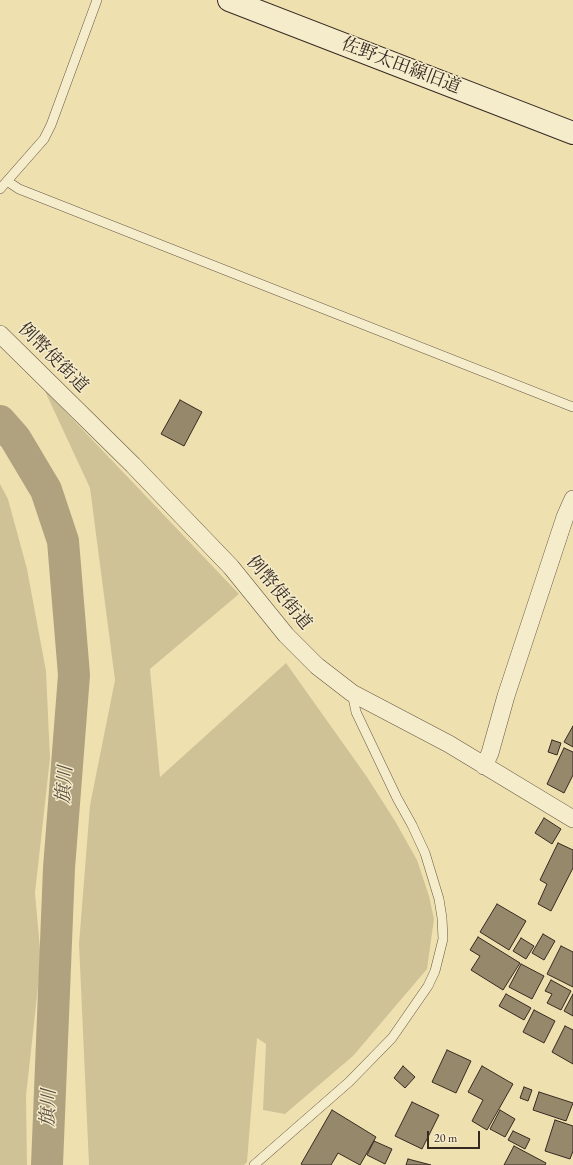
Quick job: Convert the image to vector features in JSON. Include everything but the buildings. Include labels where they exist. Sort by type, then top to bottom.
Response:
[{"type":"street","name":"佐野太田線旧道","points":[[229,0],[573,133]]},
{"type":"street","name":"例幣使街道","points":[[0,334],[133,465],[230,567],[286,635],[317,666],[352,693],[449,744],[573,819]]},
{"type":"street","points":[[484,766],[490,753],[506,696],[573,499]]},
{"type":"lane","points":[[0,189],[44,140],[51,125],[97,0]]},
{"type":"lane","points":[[7,181],[19,189],[573,407]]},
{"type":"lane","points":[[257,1162],[349,1082],[392,1038],[428,986],[435,971],[442,940],[442,918],[439,899],[425,853],[356,712],[352,693]]},
{"type":"lane","points":[[257,1162],[268,1165]]},
{"type":"shaded area","points":[[44,389],[239,594],[150,669],[160,777],[286,663],[367,777],[395,821],[417,860],[429,896],[434,919],[427,969],[353,1056],[285,1114],[263,1110],[266,1044],[257,1038],[247,1162],[244,1165],[89,1165],[79,944],[90,805],[115,680],[90,488]]},
{"type":"shaded area","points":[[0,484],[8,499],[27,569],[46,671],[50,758],[35,893],[41,960],[26,1096],[27,1165],[0,1165]]},
{"type":"waterway","name":"旗川","points":[[0,421],[15,438],[46,490],[63,541],[74,675],[59,868],[47,1165]]}]
